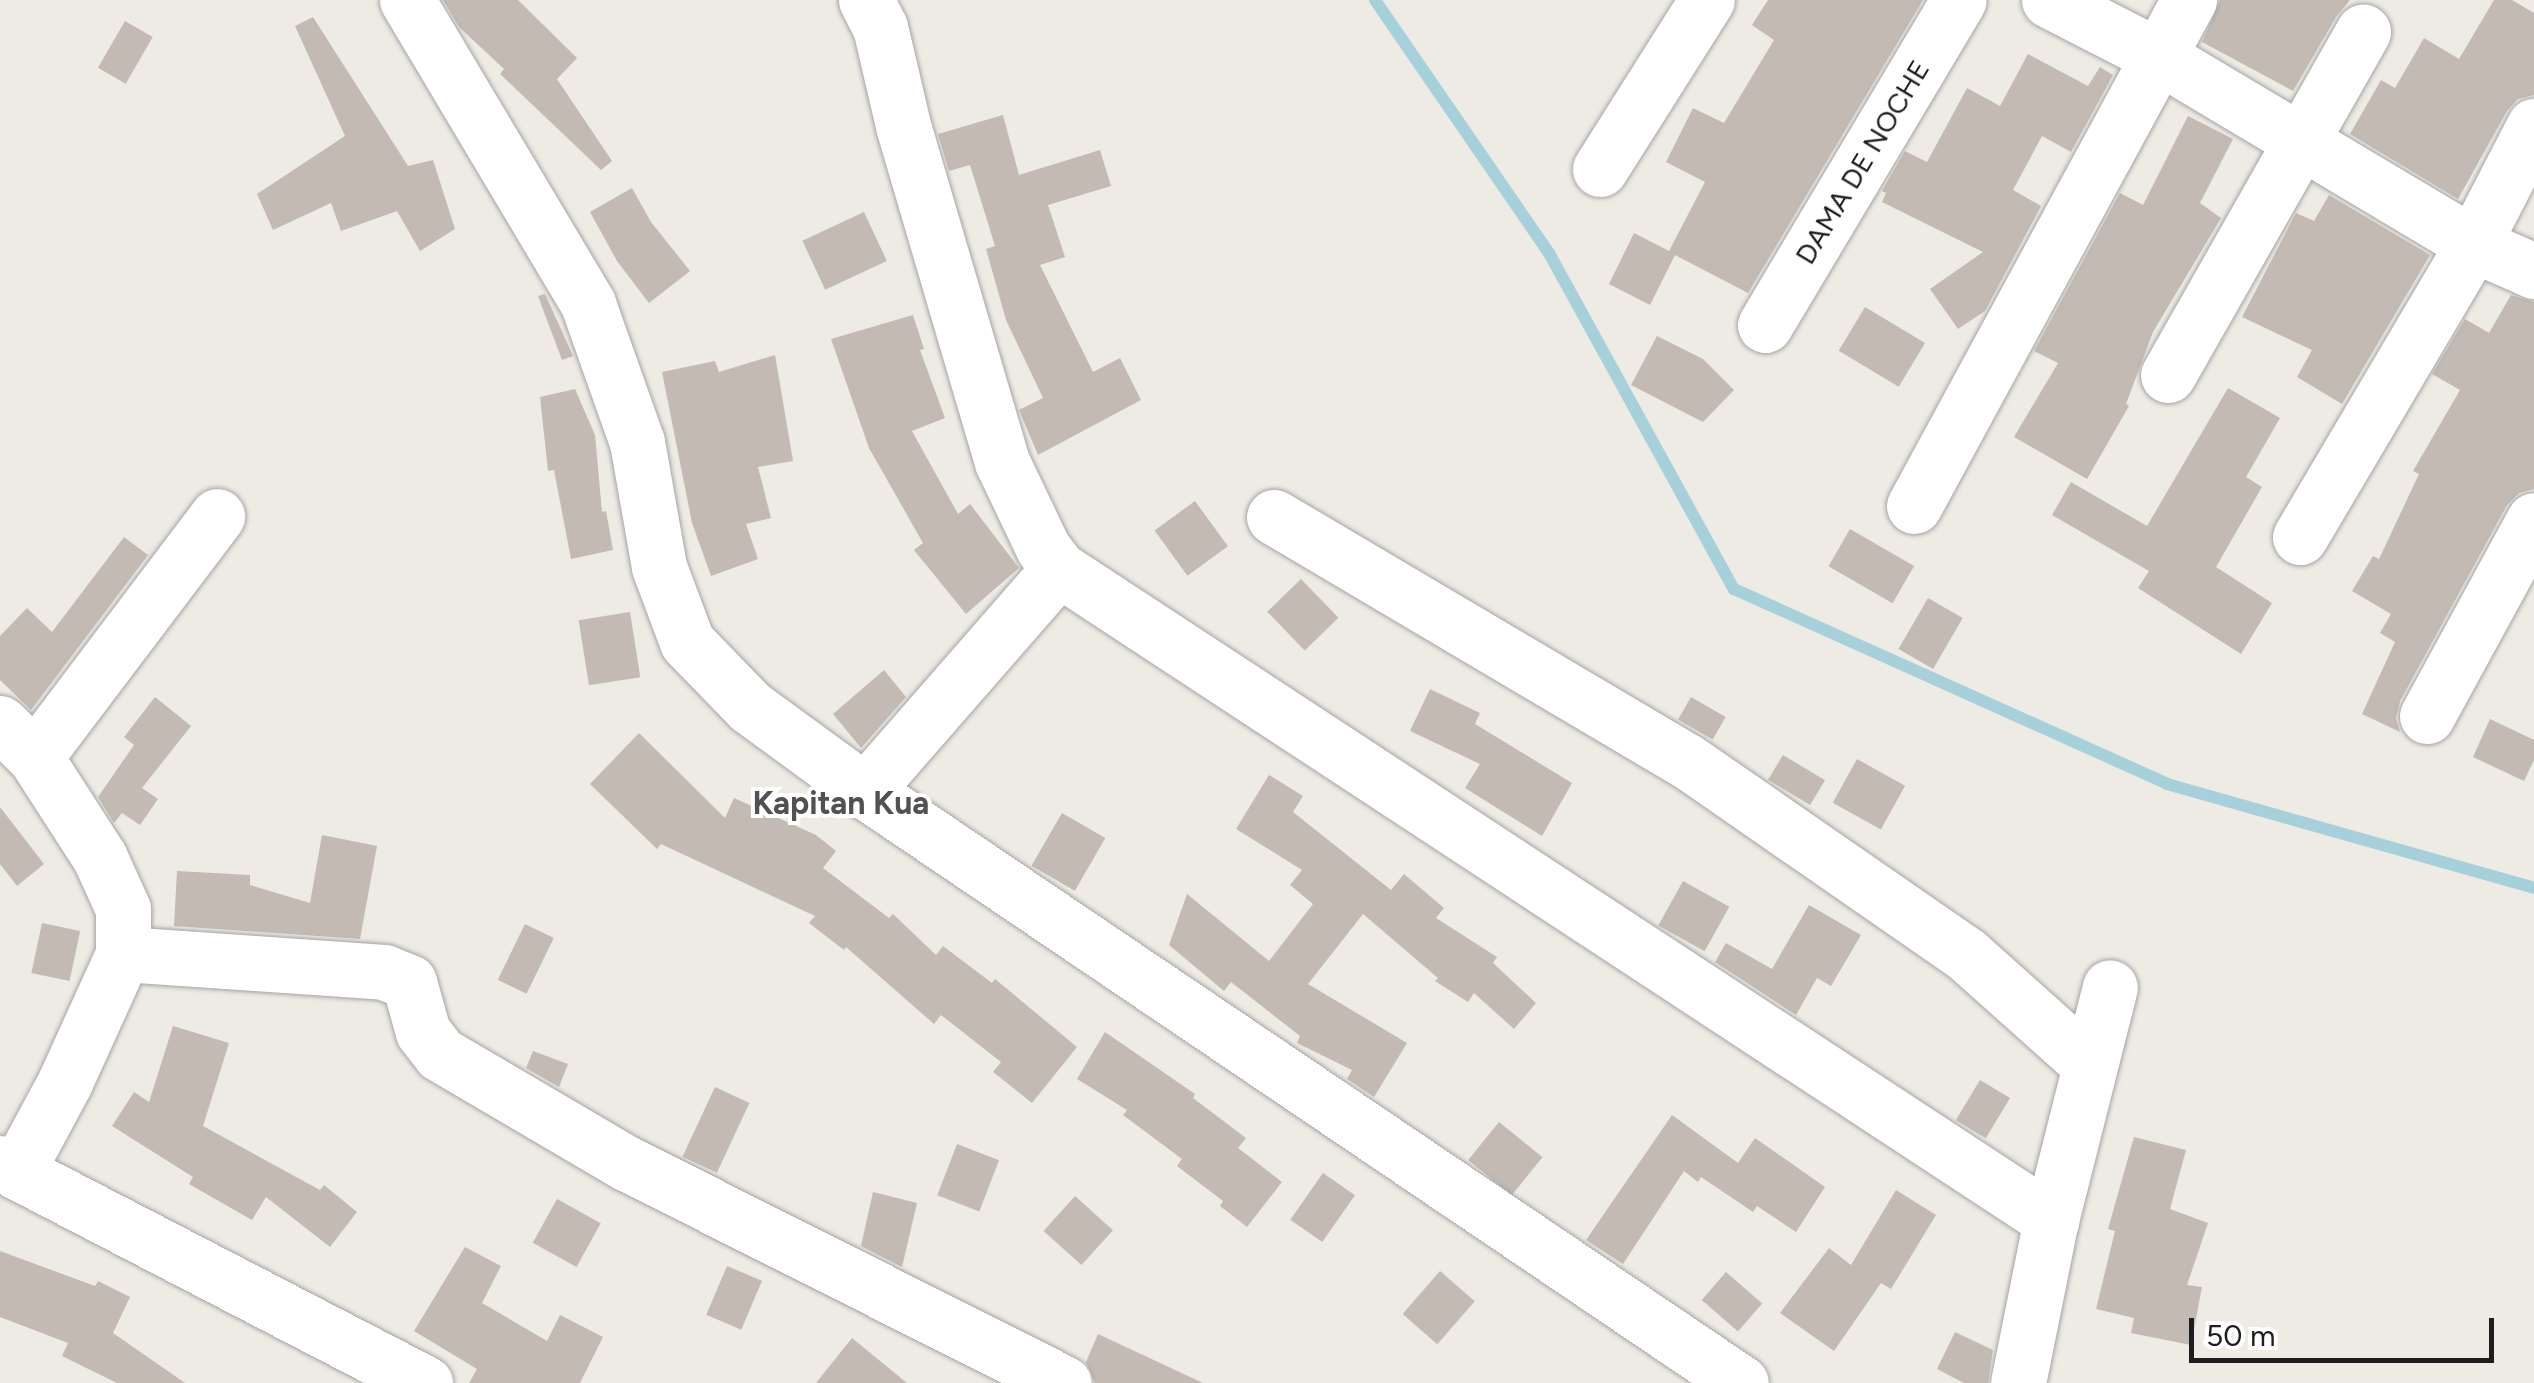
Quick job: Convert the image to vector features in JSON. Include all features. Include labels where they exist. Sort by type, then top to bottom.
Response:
[{"type":"street","points":[[407,0],[588,304],[637,442],[659,567],[686,642],[750,707],[864,791],[1740,1383]]},
{"type":"street","points":[[866,0],[880,27],[904,129],[1002,462],[1043,548],[1059,569],[2051,1220]]},
{"type":"street","points":[[1600,169],[1707,0]]},
{"type":"street","name":"DAMA DE NOCHE","points":[[1765,325],[1959,0]]},
{"type":"street","points":[[2049,0],[2158,56],[2473,244],[2534,271]]},
{"type":"street","points":[[1914,506],[2189,0]]},
{"type":"street","points":[[2168,376],[2363,32]]},
{"type":"street","points":[[2300,537],[2473,244],[2534,126]]},
{"type":"street","points":[[217,516],[17,740],[100,858],[123,909],[123,954],[65,1082],[9,1168],[425,1383]]},
{"type":"street","points":[[1274,517],[1687,761],[1967,955],[2089,1064]]},
{"type":"street","points":[[2427,716],[2534,520]]},
{"type":"street","points":[[864,791],[1059,569]]},
{"type":"street","points":[[123,954],[384,972],[409,982],[424,1032],[440,1054],[626,1163],[1064,1383]]},
{"type":"street","points":[[2018,1383],[2051,1220],[2110,987]]},
{"type":"building","points":[[443,0],[518,0],[577,58],[557,79],[612,161],[601,170],[500,74],[504,69],[459,27]]},
{"type":"building","points":[[1768,0],[1923,0],[1748,293],[1675,255],[1650,305],[1609,284],[1634,233],[1669,251],[1705,182],[1666,162],[1693,108],[1724,123],[1774,40],[1752,25]]},
{"type":"building","points":[[2220,0],[2350,0],[2293,91],[2202,42]]},
{"type":"building","points":[[2494,0],[2512,0],[2534,13],[2534,95],[2518,99],[2507,111],[2458,199],[2350,134],[2381,80],[2395,88],[2424,38],[2459,59]]},
{"type":"building","points":[[313,17],[408,166],[433,160],[455,229],[420,251],[397,211],[341,231],[331,203],[273,230],[257,194],[345,136],[295,26]]},
{"type":"building","points":[[125,21],[153,37],[126,84],[98,68]]},
{"type":"building","points":[[2028,54],[2088,86],[2100,67],[2113,75],[2071,152],[2042,136],[2013,190],[2041,206],[1985,311],[1958,329],[1930,289],[1983,252],[1882,202],[1886,193],[1882,191],[1905,151],[1927,162],[1967,88],[2000,106]]},
{"type":"building","points":[[1003,115],[1019,175],[1100,150],[1111,186],[1048,205],[1065,257],[1040,265],[1093,372],[1120,358],[1141,400],[1038,455],[1019,410],[1043,398],[1006,320],[986,249],[995,246],[970,165],[949,171],[938,134]]},
{"type":"building","points":[[2188,116],[2233,139],[2200,203],[2221,218],[2153,332],[2126,404],[2129,406],[2087,479],[2014,437],[2058,363],[2034,351],[2120,193],[2143,205]]},
{"type":"building","points":[[632,188],[651,222],[690,271],[649,303],[617,261],[590,212]]},
{"type":"building","points":[[2329,195],[2430,255],[2342,404],[2297,377],[2312,350],[2242,317],[2296,213],[2314,221]]},
{"type":"building","points":[[864,212],[887,261],[825,290],[802,241]]},
{"type":"building","points":[[545,294],[573,356],[562,360],[538,296]]},
{"type":"building","points":[[2511,295],[2534,302],[2534,489],[2519,493],[2507,505],[2400,701],[2396,718],[2400,732],[2362,714],[2395,642],[2380,633],[2391,614],[2352,591],[2373,556],[2379,559],[2419,474],[2413,471],[2460,390],[2432,374],[2465,319],[2489,333]]},
{"type":"building","points":[[1865,307],[1925,343],[1899,387],[1839,351]]},
{"type":"building","points":[[913,315],[924,349],[920,350],[945,418],[912,431],[958,514],[970,504],[1019,568],[966,614],[914,550],[923,543],[869,448],[831,339]]},
{"type":"building","points":[[1657,336],[1703,359],[1734,390],[1703,422],[1631,385]]},
{"type":"building","points":[[775,355],[793,461],[758,467],[771,518],[746,524],[758,559],[711,576],[692,523],[662,372],[715,361],[719,372]]},
{"type":"building","points":[[2228,388],[2280,418],[2246,477],[2262,487],[2216,567],[2272,603],[2241,654],[2138,588],[2149,571],[2052,515],[2071,482],[2147,526]]},
{"type":"building","points":[[575,389],[595,435],[602,512],[606,511],[613,550],[571,559],[554,470],[548,471],[540,397]]},
{"type":"building","points":[[1195,501],[1228,546],[1187,576],[1155,530]]},
{"type":"building","points":[[1850,529],[1914,566],[1893,603],[1828,566]]},
{"type":"building","points":[[124,537],[148,555],[31,710],[0,680],[0,636],[27,608],[52,632]]},
{"type":"building","points":[[1301,579],[1339,618],[1305,650],[1267,612]]},
{"type":"building","points":[[1928,598],[1963,618],[1933,669],[1898,649]]},
{"type":"building","points":[[630,612],[640,677],[589,685],[579,620]]},
{"type":"building","points":[[884,670],[906,697],[861,748],[833,714]]},
{"type":"building","points":[[1430,689],[1480,713],[1475,724],[1572,783],[1542,836],[1465,788],[1480,764],[1410,731]]},
{"type":"building","points":[[155,697],[191,726],[142,788],[158,799],[140,825],[122,813],[114,823],[98,797],[134,745],[124,737]]},
{"type":"building","points":[[1691,697],[1726,717],[1713,740],[1678,720]]},
{"type":"building","points":[[2490,719],[2534,740],[2534,760],[2524,781],[2473,757]]},
{"type":"building","points":[[639,733],[725,818],[734,798],[816,835],[836,851],[823,868],[889,918],[893,914],[936,955],[943,946],[992,983],[995,979],[1077,1047],[1032,1103],[993,1072],[1001,1062],[941,1015],[934,1024],[846,947],[844,950],[809,923],[815,916],[661,844],[657,849],[590,784]]},
{"type":"building","points":[[1783,755],[1825,780],[1810,805],[1768,780]]},
{"type":"building","points":[[1857,759],[1905,786],[1881,829],[1833,803]]},
{"type":"building","points":[[1269,775],[1303,796],[1293,812],[1391,890],[1404,874],[1444,908],[1436,918],[1497,957],[1493,963],[1536,1003],[1514,1029],[1474,993],[1468,1002],[1435,981],[1438,978],[1363,914],[1308,984],[1407,1043],[1374,1097],[1347,1079],[1352,1070],[1297,1043],[1300,1036],[1231,982],[1224,991],[1169,945],[1187,894],[1269,961],[1313,904],[1290,885],[1302,870],[1236,829]]},
{"type":"building","points":[[0,807],[44,864],[17,886],[0,864]]},
{"type":"building","points":[[1062,813],[1105,838],[1075,891],[1032,866]]},
{"type":"building","points":[[322,835],[377,846],[360,939],[174,926],[177,871],[250,875],[250,885],[310,903]]},
{"type":"building","points":[[1683,881],[1729,907],[1705,951],[1658,926]]},
{"type":"building","points":[[1809,905],[1861,935],[1831,986],[1817,978],[1796,1015],[1715,962],[1726,943],[1772,969]]},
{"type":"building","points":[[42,923],[80,931],[70,981],[31,973]]},
{"type":"building","points":[[525,924],[554,938],[527,994],[498,980]]},
{"type":"building","points":[[173,1026],[229,1043],[203,1126],[320,1190],[324,1185],[357,1212],[330,1247],[266,1197],[252,1220],[189,1184],[193,1177],[112,1126],[134,1092],[149,1102]]},
{"type":"building","points":[[1105,1032],[1195,1094],[1193,1098],[1246,1138],[1238,1148],[1282,1182],[1247,1227],[1220,1206],[1223,1201],[1177,1166],[1182,1159],[1123,1115],[1127,1110],[1077,1079]]},
{"type":"building","points":[[533,1051],[568,1064],[559,1087],[526,1068]]},
{"type":"building","points":[[1980,1080],[2010,1098],[1986,1138],[1956,1120]]},
{"type":"building","points":[[715,1087],[749,1103],[717,1173],[682,1157]]},
{"type":"building","points":[[1672,1115],[1738,1163],[1755,1138],[1825,1187],[1796,1232],[1757,1206],[1753,1212],[1701,1177],[1698,1182],[1684,1171],[1623,1264],[1586,1240]]},
{"type":"building","points":[[1499,1122],[1543,1157],[1512,1195],[1468,1160]]},
{"type":"building","points":[[2134,1137],[2186,1150],[2170,1209],[2208,1223],[2187,1285],[2202,1287],[2191,1345],[2131,1333],[2134,1318],[2096,1309],[2115,1231],[2108,1229]]},
{"type":"building","points":[[957,1144],[999,1160],[979,1211],[937,1195]]},
{"type":"building","points":[[1323,1173],[1355,1195],[1322,1242],[1290,1220]]},
{"type":"building","points":[[1896,1190],[1936,1215],[1891,1289],[1881,1283],[1834,1351],[1780,1313],[1829,1248],[1851,1265]]},
{"type":"building","points":[[873,1192],[917,1203],[902,1267],[861,1246]]},
{"type":"building","points":[[1075,1196],[1113,1230],[1081,1265],[1044,1231]]},
{"type":"building","points":[[557,1199],[601,1223],[576,1267],[533,1243]]},
{"type":"building","points":[[465,1247],[501,1266],[482,1303],[547,1341],[560,1315],[603,1337],[580,1383],[469,1383],[477,1369],[414,1331]]},
{"type":"building","points":[[0,1251],[95,1286],[98,1281],[130,1297],[113,1333],[185,1383],[117,1383],[62,1356],[68,1343],[0,1317]]},
{"type":"building","points":[[727,1266],[762,1281],[741,1330],[706,1315]]},
{"type":"building","points":[[1440,1271],[1475,1301],[1437,1344],[1403,1314]]},
{"type":"building","points":[[1726,1272],[1762,1303],[1738,1331],[1702,1300]]},
{"type":"building","points":[[1955,1332],[1993,1350],[1988,1383],[1964,1383],[1937,1369]]},
{"type":"building","points":[[1098,1334],[1203,1383],[1095,1383],[1086,1362]]},
{"type":"building","points":[[852,1338],[907,1383],[816,1383]]},
{"type":"waterway","points":[[1375,0],[1549,253],[1734,589],[2167,784],[2534,888]]},
{"type":"district","name":"Kapitan Kua","points":[[841,803]]}]
